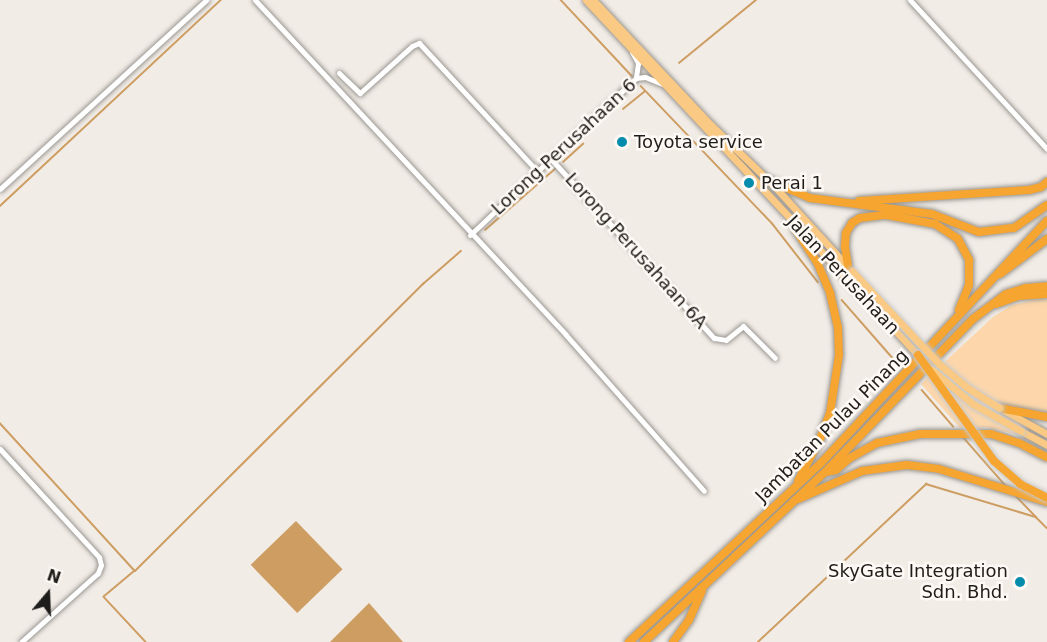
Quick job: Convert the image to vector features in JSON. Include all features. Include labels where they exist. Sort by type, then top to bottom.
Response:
[{"type":"highway","points":[[768,180],[802,195],[932,214],[961,227],[985,233],[1014,228],[1047,205]]},
{"type":"highway","points":[[846,203],[1036,189],[1047,182]]},
{"type":"highway","points":[[850,269],[845,246],[846,233],[852,223],[863,216],[903,217],[942,227],[961,243],[970,263],[968,290],[954,319]]},
{"type":"highway","name":"Jambatan Pulau Pinang","points":[[629,642],[792,490],[880,402],[987,283],[1047,221]]},
{"type":"highway","points":[[792,490],[824,430],[835,393],[839,355],[838,327],[830,293],[817,262],[797,232],[796,224]]},
{"type":"highway","points":[[987,283],[1047,239]]},
{"type":"highway","points":[[986,309],[1006,294],[1047,286]]},
{"type":"highway","points":[[986,309],[1018,296],[1047,294]]},
{"type":"highway","name":"Jambatan Pulau Pinang","points":[[644,642],[797,500],[966,326],[986,309]]},
{"type":"highway","points":[[918,355],[994,461],[1020,484],[1047,498]]},
{"type":"highway","points":[[999,408],[1047,417]]},
{"type":"highway","points":[[826,471],[836,470],[850,458],[877,443],[920,434],[991,434],[1019,443],[1047,457]]},
{"type":"highway","points":[[797,500],[871,469],[907,465],[939,469],[1047,502]]},
{"type":"highway","points":[[673,642],[689,620],[704,586]]},
{"type":"highway","name":"Jambatan Pulau Pinang","points":[[651,642],[658,629]]},
{"type":"main road","name":"Jalan Perusahaan","points":[[586,0],[918,355],[960,394],[1047,445]]},
{"type":"main road","name":"Jalan Perusahaan","points":[[593,0],[711,126],[768,180],[939,364],[966,387],[1047,434]]},
{"type":"street","points":[[0,189],[206,0]]},
{"type":"street","points":[[255,0],[470,235],[566,335],[704,491]]},
{"type":"street","points":[[910,0],[1047,149]]},
{"type":"street","points":[[339,72],[360,93],[412,46],[419,43],[537,171]]},
{"type":"street","points":[[632,50],[638,63],[636,78]]},
{"type":"street","name":"Lorong Perusahaan 6","points":[[470,235],[636,78],[645,77],[664,84]]},
{"type":"street","name":"Lorong Perusahaan 6A","points":[[551,159],[714,338],[726,340],[743,326],[775,358]]},
{"type":"street","points":[[0,449],[99,557],[101,565],[98,573],[21,642]]},
{"type":"shaded area","points":[[1047,300],[1047,412],[1034,409],[1019,435],[986,427],[960,428],[921,384],[993,317],[1012,305]]},
{"type":"shaded area","points":[[296,521],[343,569],[297,613],[251,565]]},
{"type":"shaded area","points":[[369,603],[403,642],[330,642]]},
{"type":"waterway","points":[[0,206],[221,0]]},
{"type":"waterway","points":[[561,0],[632,76]]},
{"type":"waterway","points":[[679,63],[756,0]]},
{"type":"waterway","points":[[641,86],[772,223],[818,282]]},
{"type":"waterway","points":[[623,109],[645,91]]},
{"type":"waterway","points":[[563,162],[583,144]]},
{"type":"waterway","points":[[485,230],[555,169]]},
{"type":"waterway","points":[[135,571],[423,284],[461,251]]},
{"type":"waterway","points":[[842,300],[899,365]]},
{"type":"waterway","points":[[922,390],[953,426]]},
{"type":"waterway","points":[[0,423],[135,571],[104,597],[146,642]]},
{"type":"waterway","points":[[964,438],[1006,486]]},
{"type":"waterway","points":[[758,642],[926,484],[1036,517],[1047,528]]},
{"type":"waterway","points":[[1016,496],[1035,516]]},
{"type":"place","name":"Toyota service","points":[[622,142]]},
{"type":"place","name":"Perai 1","points":[[749,183]]},
{"type":"place","name":"SkyGate Integration Sdn. Bhd.","points":[[1020,582]]}]
